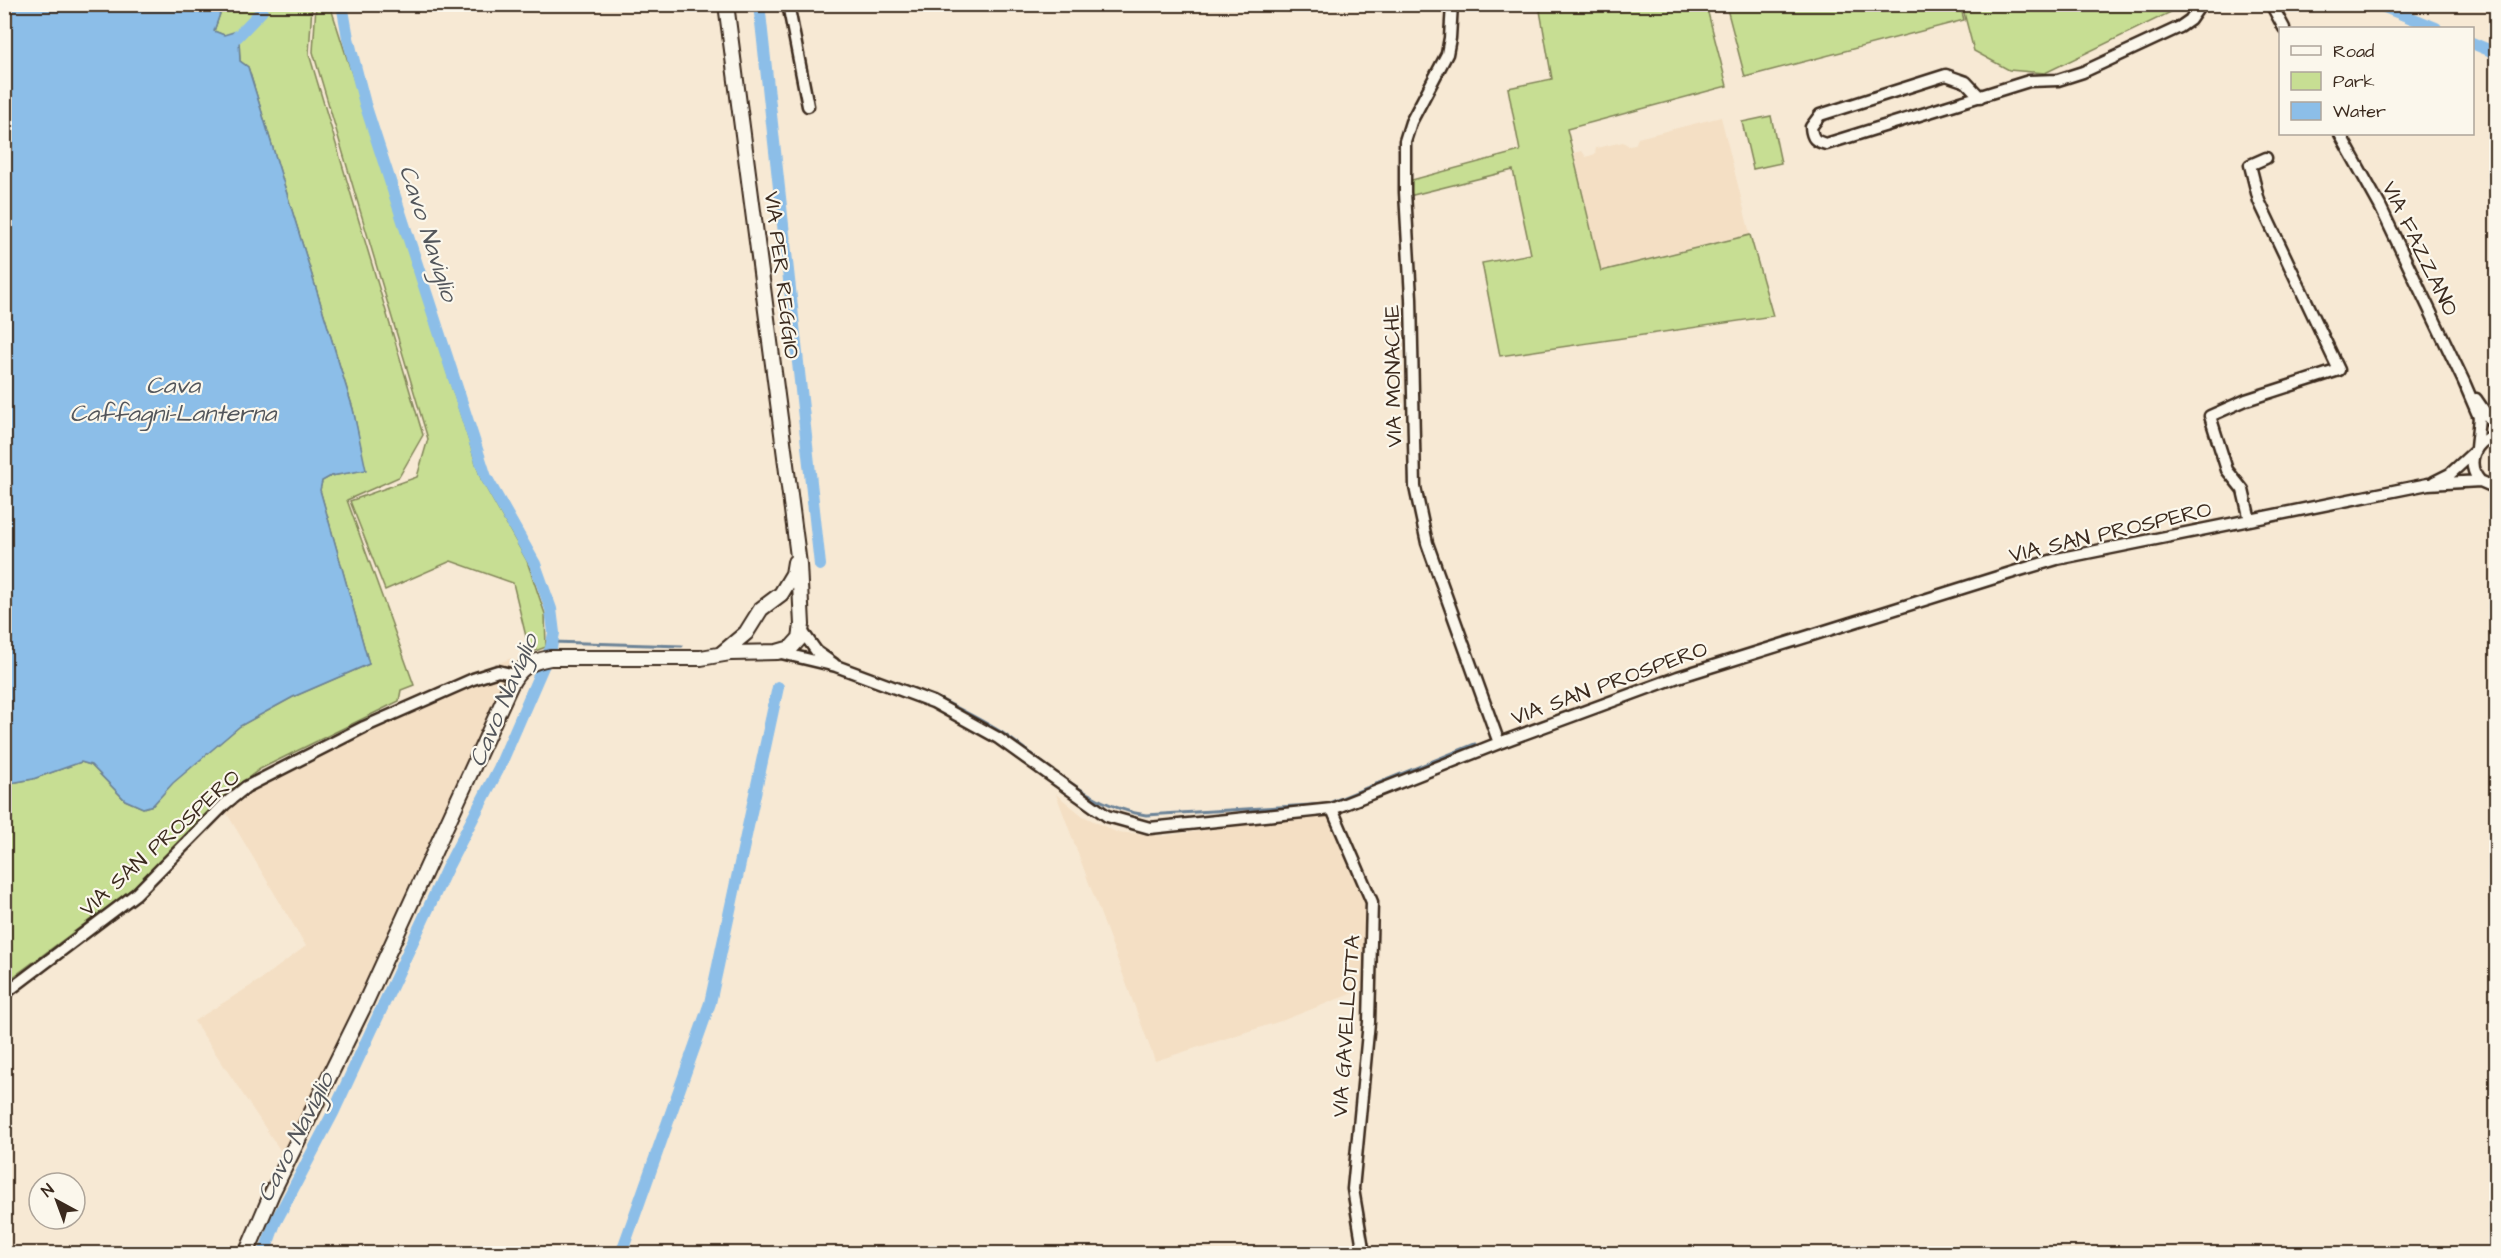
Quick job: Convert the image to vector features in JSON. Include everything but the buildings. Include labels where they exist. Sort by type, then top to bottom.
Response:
[{"type":"main road","name":"VIA PER REGGIO","points":[[726,4],[796,552],[802,625]]},
{"type":"main road","name":"VIA PER REGGIO","points":[[719,655],[740,639],[761,609],[773,603],[790,580],[796,552]]},
{"type":"main road","points":[[246,1254],[272,1193],[362,1010],[516,675],[530,663],[559,658],[701,658],[790,648],[802,625],[793,608],[773,603]]},
{"type":"main road","points":[[754,621],[754,635],[772,651]]},
{"type":"street","points":[[788,4],[808,106]]},
{"type":"street","name":"VIA MONACHE","points":[[1452,4],[1447,54],[1411,123],[1406,141],[1405,192],[1411,298],[1415,487],[1427,543],[1499,742]]},
{"type":"street","points":[[1980,97],[1966,82],[1946,75],[1820,115],[1811,127],[1812,136],[1817,142],[1826,144],[1980,97],[2029,81],[2058,80],[2083,72],[2180,27],[2190,20],[2201,4]]},
{"type":"street","points":[[2271,4],[2283,27]]},
{"type":"street","name":"VIA FAZZANO","points":[[2341,135],[2380,206],[2479,417],[2472,465],[2480,481]]},
{"type":"street","points":[[2250,520],[2243,490],[2227,470],[2210,416],[2246,400],[2339,370],[2259,201],[2250,165],[2266,158]]},
{"type":"street","name":"VIA FAZZANO","points":[[2464,382],[2496,428]]},
{"type":"street","name":"VIA SAN PROSPERO","points":[[2428,484],[2450,474],[2484,441],[2496,436]]},
{"type":"street","points":[[2480,481],[2496,488]]},
{"type":"street","name":"VIA SAN PROSPERO","points":[[772,651],[836,666],[933,702],[998,738],[1107,816],[1150,828],[1332,809],[1499,742],[1720,663],[2067,557],[2428,484],[2480,481]]},
{"type":"street","name":"VIA SAN PROSPERO","points":[[802,625],[817,652],[836,666]]},
{"type":"street","name":"VIA SAN PROSPERO","points":[[4,994],[136,894],[225,804],[246,787],[334,741],[455,687],[498,671],[516,675]]},
{"type":"street","name":"VIA GAVELLOTTA","points":[[1332,809],[1372,902],[1368,1022],[1353,1189],[1364,1254]]},
{"type":"shaded area","points":[[1721,117],[1750,234],[1601,270],[1574,153],[1582,151],[1586,157],[1595,154],[1596,148],[1623,142],[1629,146],[1635,145],[1638,138]]},
{"type":"shaded area","points":[[511,658],[500,689],[416,878],[331,1061],[282,1153],[194,1021],[260,980],[306,946],[226,812],[250,791],[426,695]]},
{"type":"shaded area","points":[[1056,794],[1083,816],[1116,832],[1163,836],[1274,821],[1332,805],[1373,915],[1366,988],[1284,1020],[1155,1061]]},
{"type":"green space","points":[[1962,4],[2177,5],[2171,12],[2045,73],[2009,70],[1974,51]]},
{"type":"green space","points":[[223,5],[312,5],[309,54],[423,435],[399,477],[347,500],[414,685],[401,690],[399,701],[260,769],[224,796],[133,888],[5,983],[5,784],[33,779],[81,762],[91,765],[125,800],[143,808],[153,805],[172,783],[240,726],[293,697],[369,664],[320,490],[322,481],[331,476],[365,470],[353,409],[248,67],[240,61],[239,41],[214,31]]},
{"type":"green space","points":[[316,5],[330,5],[481,479],[527,561],[545,614],[546,647],[530,653],[513,583],[451,561],[385,590],[350,501],[417,477],[428,439],[313,52]]},
{"type":"green space","points":[[1539,5],[1706,5],[1727,86],[1567,129],[1601,271],[1750,235],[1773,316],[1500,356],[1482,263],[1531,254],[1513,170],[1409,196],[1408,181],[1520,151],[1508,88],[1552,79]]},
{"type":"green space","points":[[1726,5],[1960,5],[1964,20],[1745,77]]},
{"type":"green space","points":[[1771,116],[1781,163],[1753,169],[1742,122]]},
{"type":"water","name":"Cava Caffagni-Lanterna","points":[[5,4],[223,5],[214,31],[224,35],[234,32],[239,41],[240,61],[248,67],[353,409],[366,470],[331,476],[322,481],[320,490],[369,664],[293,697],[240,726],[173,783],[153,805],[143,808],[125,800],[91,765],[81,762],[33,779],[5,784]]},
{"type":"waterway","points":[[237,37],[262,11],[262,4]]},
{"type":"waterway","name":"Cavo Naviglio","points":[[264,1254],[275,1223],[333,1113],[447,868],[499,768],[551,648],[554,633],[551,609],[535,564],[486,477],[365,104],[342,4]]},
{"type":"waterway","points":[[759,4],[820,565]]},
{"type":"waterway","points":[[2377,4],[2434,27]]},
{"type":"waterway","points":[[2474,44],[2496,53]]},
{"type":"waterway","points":[[552,642],[682,646]]},
{"type":"waterway","points":[[621,1254],[710,1003],[778,687]]},
{"type":"waterway","points":[[936,697],[1001,732],[1087,793],[1106,803],[1146,815],[1327,804],[1475,744]]}]
